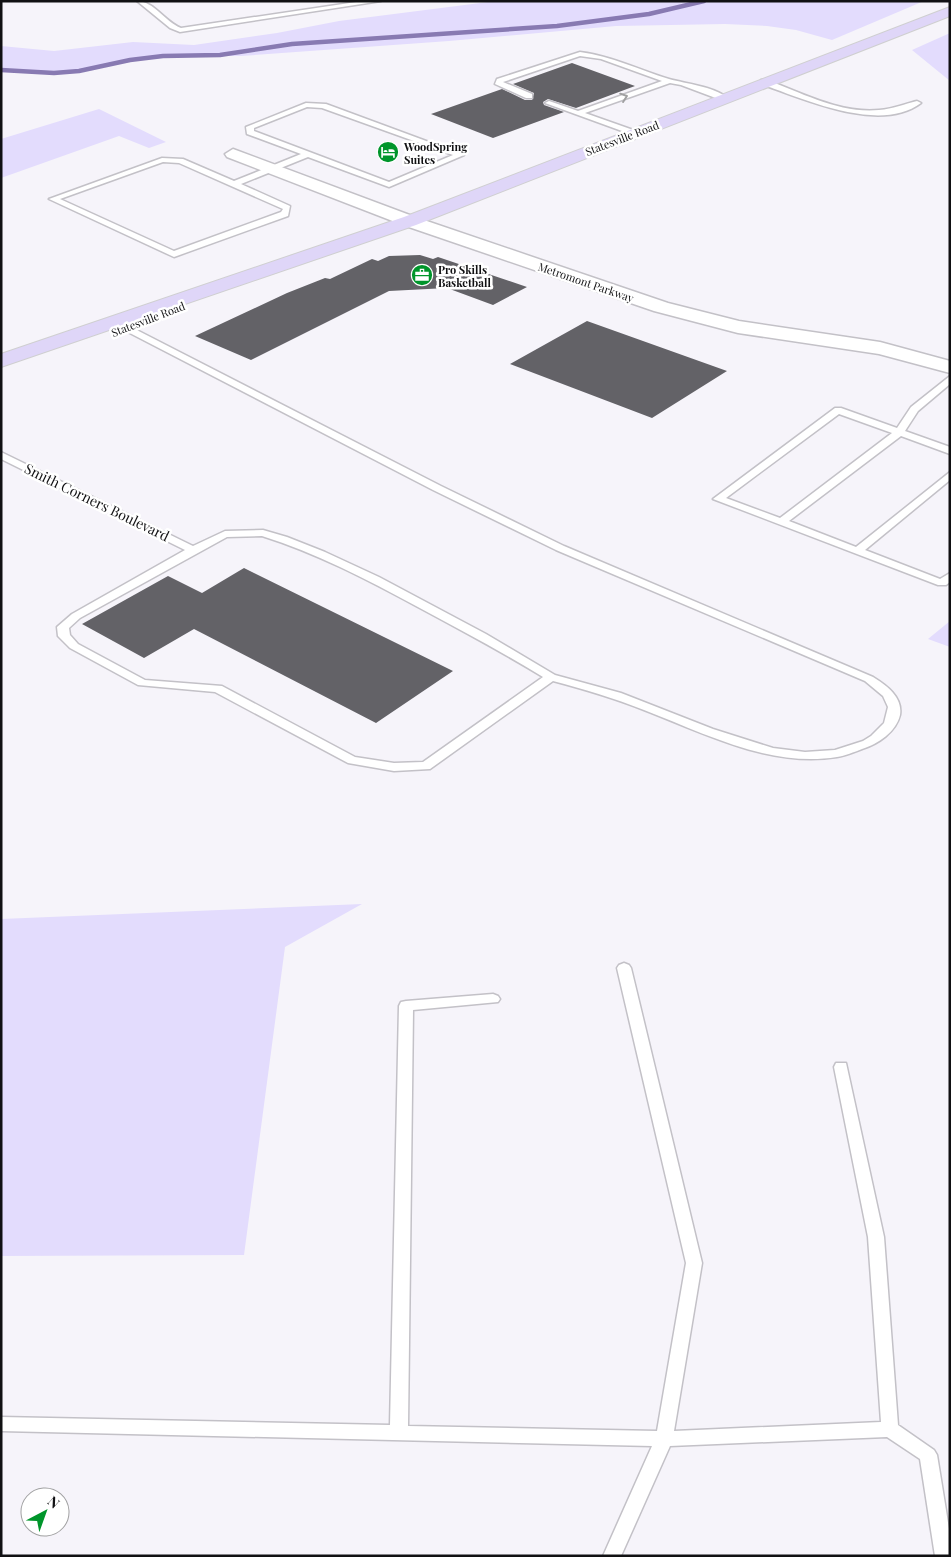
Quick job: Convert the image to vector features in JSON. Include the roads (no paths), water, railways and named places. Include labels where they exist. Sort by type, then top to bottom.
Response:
[{"type":"main road","name":"Statesville Road","points":[[1,375],[294,262],[408,221],[950,11]]},
{"type":"main road","name":"Statesville Road","points":[[1,361],[82,332],[294,262]]},
{"type":"street","name":"Metromont Parkway","points":[[233,154],[408,221],[661,307],[706,320],[880,348],[950,367]]},
{"type":"lane","points":[[140,1],[172,27],[180,30],[378,1]]},
{"type":"lane","points":[[529,96],[499,84],[500,81],[580,54],[602,57],[724,98]]},
{"type":"lane","points":[[578,114],[669,81]]},
{"type":"lane","points":[[764,82],[861,114],[881,114],[917,103]]},
{"type":"lane","points":[[548,103],[633,134]]},
{"type":"lane","points":[[234,184],[287,208],[285,214],[174,254],[53,199],[162,160],[180,161],[234,184],[308,154],[389,185],[460,155],[323,106],[306,105],[250,127],[250,132],[308,154]]},
{"type":"lane","points":[[125,327],[437,488],[560,548],[869,679],[882,688],[894,703],[894,715],[885,730],[872,742],[849,752],[810,756],[764,749],[724,738],[626,699],[551,677],[468,628],[336,558],[300,544],[263,533],[225,534],[76,616],[63,627],[64,636],[74,646],[142,683],[218,689],[352,760],[394,767],[426,766],[551,677]]},
{"type":"lane","points":[[781,522],[899,433],[914,409],[950,379]]},
{"type":"lane","points":[[950,451],[838,410],[718,499],[942,583],[950,576]]},
{"type":"lane","name":"Smith Corners Boulevard","points":[[1,455],[193,550]]},
{"type":"lane","points":[[857,551],[950,475]]},
{"type":"lane","points":[[612,1556],[664,1439],[694,1263],[624,968]]},
{"type":"lane","points":[[399,1433],[406,1006],[493,999]]},
{"type":"lane","points":[[841,1067],[876,1237],[890,1429]]},
{"type":"lane","points":[[1,1424],[664,1439],[890,1429],[928,1455],[944,1556]]},
{"type":"waterway","points":[[1,70],[54,73],[79,71],[130,60],[163,56],[220,55],[292,44],[557,26],[649,14],[704,1]]},
{"type":"place","name":"WoodSpring Suites","points":[[388,152]]},
{"type":"place","name":"Pro Skills Basketball","points":[[422,275]]}]
